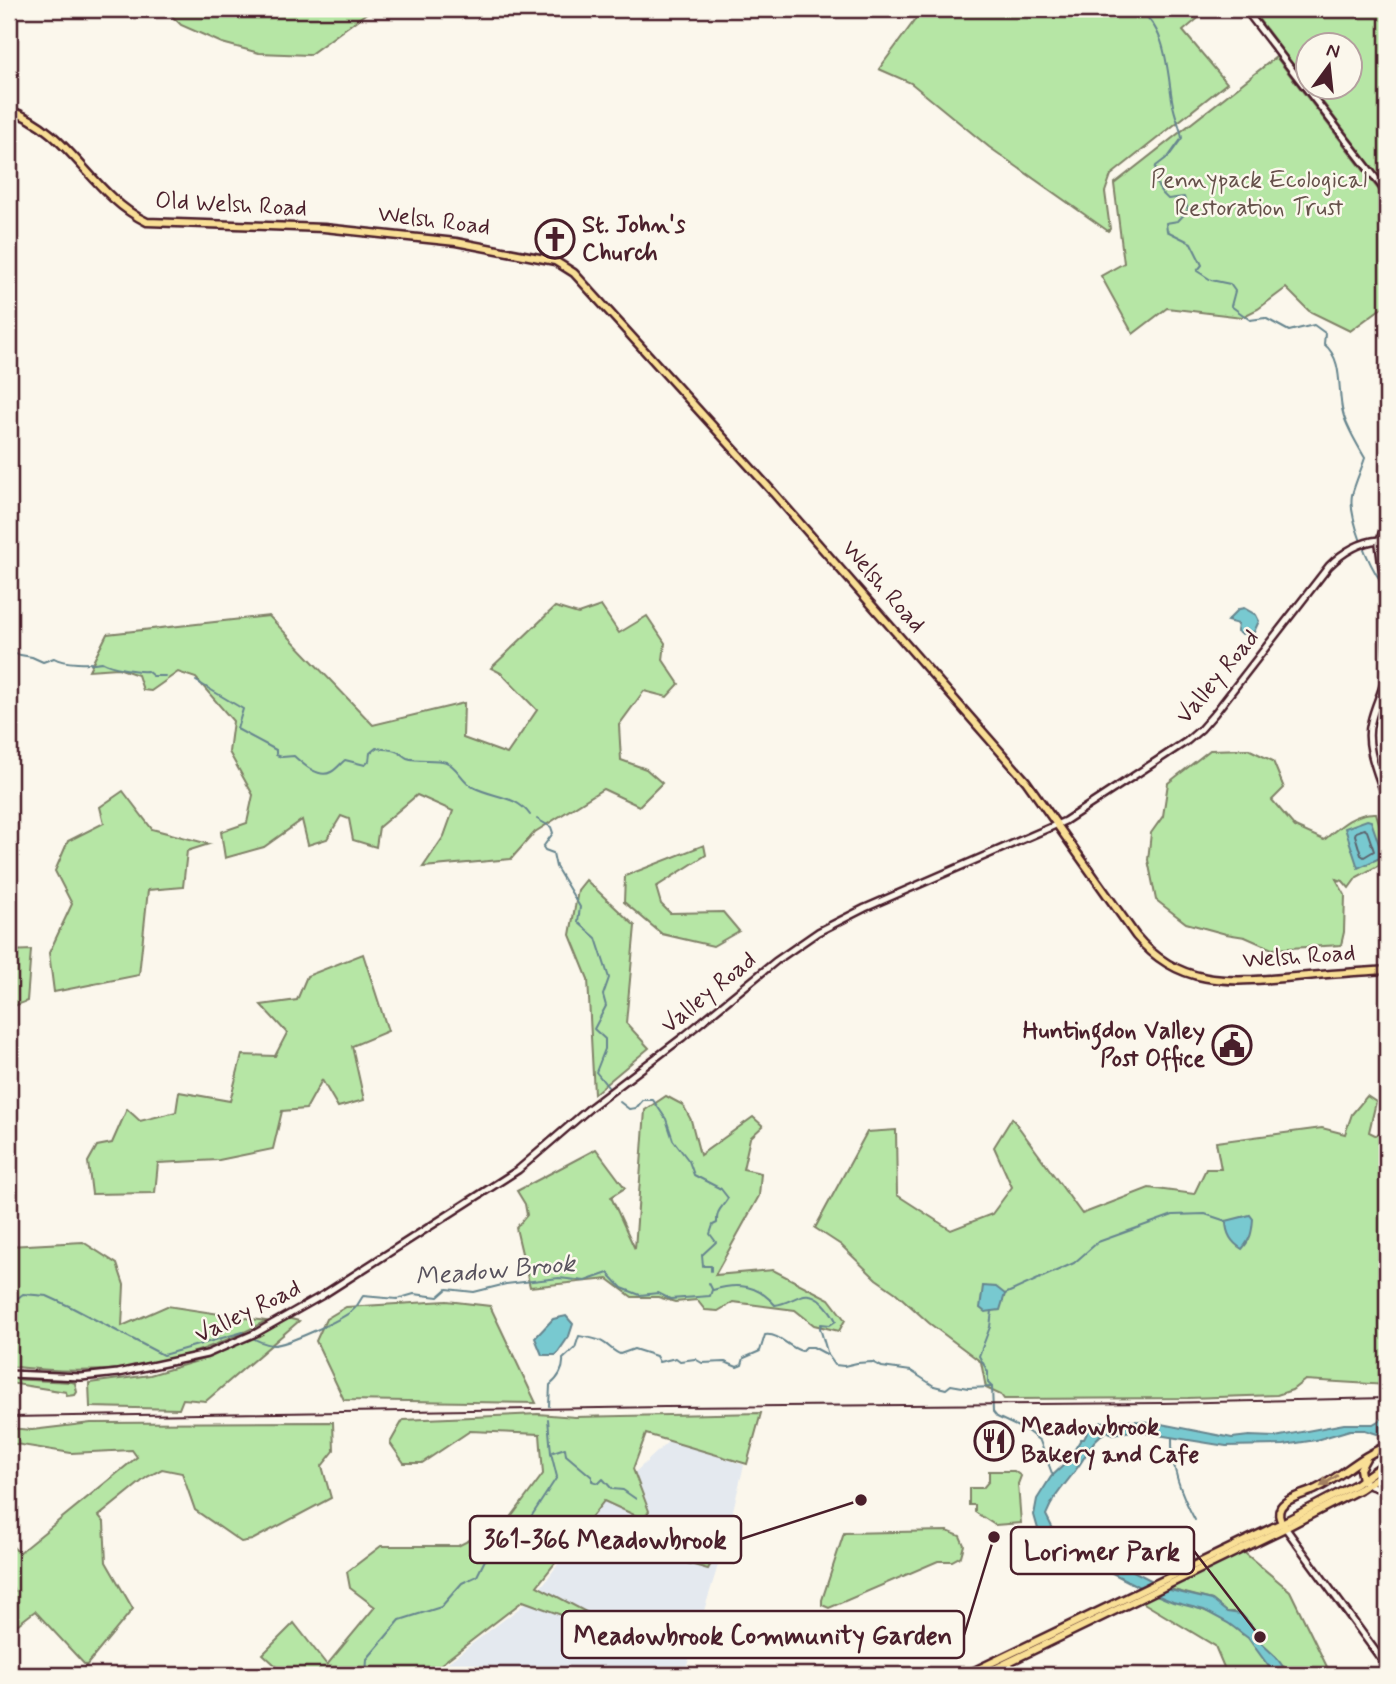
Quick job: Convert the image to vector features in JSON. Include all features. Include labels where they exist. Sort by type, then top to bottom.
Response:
[{"type":"main road","points":[[1245,9],[1387,193]]},
{"type":"main road","name":"Old Welsh Road","points":[[9,110],[24,115],[49,130],[121,207],[146,222],[324,228]]},
{"type":"main road","name":"Welsh Road","points":[[324,228],[484,246],[555,261],[574,273],[877,609],[1026,781],[1136,936],[1154,956],[1174,968],[1216,980],[1236,981],[1387,970]]},
{"type":"main road","points":[[1387,526],[1379,540],[1385,586],[1387,655]]},
{"type":"main road","name":"Valley Road","points":[[9,1374],[80,1377],[118,1373],[207,1354],[256,1333],[399,1248],[518,1170],[592,1107],[776,961],[818,932],[865,908],[1057,824],[1120,786],[1201,729],[1323,573],[1342,555],[1366,542],[1379,540]]},
{"type":"main road","points":[[1387,669],[1369,734],[1387,802]]},
{"type":"main road","points":[[1387,1446],[1369,1454],[1324,1485],[1287,1502],[1279,1511],[1283,1525],[1387,1667]]},
{"type":"main road","points":[[1369,1454],[1360,1469],[1365,1482],[1387,1490]]},
{"type":"main road","points":[[1365,1482],[1387,1462]]},
{"type":"main road","points":[[982,1675],[1183,1577],[1387,1471]]},
{"type":"main road","points":[[967,1675],[1174,1574],[1246,1543]]},
{"type":"main road","points":[[1008,1663],[1014,1675]]},
{"type":"shaded area","points":[[671,1439],[744,1465],[725,1543],[684,1675],[431,1675],[526,1603],[545,1582],[605,1500]]},
{"type":"green space","points":[[165,9],[372,9],[309,55],[259,53],[222,43],[181,25]]},
{"type":"green space","name":"Pennypack Ecological Restoration Trust","points":[[923,9],[1209,9],[1183,31],[1227,83],[1111,175],[1105,192],[1110,229],[1108,231],[989,147],[911,83],[879,69]]},
{"type":"green space","name":"Pennypack Ecological Restoration Trust","points":[[1251,9],[1387,9],[1387,186],[1323,102],[1364,102],[1364,32],[1294,32],[1294,66]]},
{"type":"green space","name":"Pennypack Ecological Restoration Trust","points":[[1276,57],[1294,80],[1294,102],[1311,102],[1387,201],[1387,304],[1350,331],[1309,311],[1286,288],[1258,309],[1242,317],[1167,308],[1133,334],[1101,276],[1124,263],[1114,184]]},
{"type":"green space","points":[[601,606],[619,633],[647,616],[665,643],[663,660],[679,684],[667,697],[644,691],[619,725],[621,760],[646,769],[662,783],[639,806],[603,789],[535,832],[511,859],[423,867],[444,836],[453,811],[417,795],[379,827],[376,847],[353,840],[349,819],[341,816],[327,839],[308,845],[302,820],[264,847],[225,858],[221,832],[247,823],[253,795],[229,752],[233,721],[196,678],[178,672],[151,691],[143,690],[138,675],[118,668],[89,670],[107,634],[269,616],[373,725],[464,703],[463,738],[507,754],[537,710],[501,673],[491,668],[555,607],[578,614]]},
{"type":"green space","points":[[1248,749],[1273,761],[1284,788],[1272,800],[1295,827],[1324,840],[1354,818],[1376,813],[1387,850],[1387,861],[1357,877],[1349,888],[1343,881],[1336,879],[1345,895],[1341,945],[1272,949],[1245,937],[1186,923],[1156,900],[1148,860],[1151,833],[1163,816],[1168,783],[1210,750]]},
{"type":"green space","points":[[123,791],[152,829],[209,844],[187,851],[183,887],[148,890],[139,975],[54,992],[49,953],[72,904],[55,871],[68,841],[104,823],[100,807]]},
{"type":"green space","points":[[704,845],[706,855],[656,887],[661,904],[670,913],[723,912],[739,931],[713,946],[662,934],[624,902],[625,876]]},
{"type":"green space","points":[[586,880],[635,926],[626,1023],[649,1048],[594,1094],[588,979],[570,935],[578,890]]},
{"type":"green space","points":[[31,950],[27,1001],[9,1008],[9,951]]},
{"type":"green space","points":[[363,954],[388,1031],[352,1046],[364,1100],[338,1107],[322,1080],[306,1109],[282,1111],[273,1149],[219,1160],[158,1163],[155,1193],[92,1194],[88,1162],[97,1146],[112,1143],[127,1109],[140,1121],[176,1112],[179,1092],[230,1101],[242,1055],[275,1056],[287,1033],[261,1005],[297,1000],[307,976]]},
{"type":"green space","points":[[666,1096],[683,1105],[691,1120],[700,1155],[753,1117],[763,1126],[750,1138],[743,1169],[761,1173],[759,1196],[715,1275],[773,1270],[829,1299],[845,1320],[839,1331],[814,1325],[795,1310],[733,1302],[718,1311],[705,1310],[697,1300],[675,1302],[658,1297],[632,1297],[608,1279],[530,1287],[516,1228],[527,1215],[525,1204],[517,1191],[596,1149],[625,1188],[611,1197],[635,1249],[645,1110]]},
{"type":"green space","points":[[1367,1096],[1376,1102],[1369,1132],[1375,1135],[1387,1134],[1387,1385],[1305,1380],[1292,1390],[1277,1395],[1004,1399],[986,1388],[981,1362],[876,1279],[841,1245],[815,1228],[867,1132],[896,1130],[897,1195],[951,1230],[992,1214],[1012,1187],[994,1147],[1012,1118],[1082,1214],[1149,1188],[1194,1194],[1206,1169],[1221,1169],[1216,1142],[1322,1128],[1345,1134],[1352,1114]]},
{"type":"green space","points":[[83,1242],[117,1264],[124,1285],[122,1326],[167,1306],[266,1321],[203,1349],[141,1366],[78,1371],[9,1366],[9,1246]]},
{"type":"green space","points":[[447,1301],[490,1306],[536,1403],[344,1400],[316,1341],[326,1319],[346,1307]]},
{"type":"green space","points":[[287,1318],[299,1321],[206,1401],[183,1399],[179,1409],[90,1407],[89,1383],[150,1375],[211,1357]]},
{"type":"green space","points":[[9,1379],[72,1382],[75,1383],[77,1392],[67,1396],[66,1392],[9,1383]]},
{"type":"green space","points":[[761,1413],[747,1464],[646,1434],[633,1469],[649,1511],[643,1519],[604,1501],[537,1586],[588,1613],[583,1626],[575,1626],[567,1617],[523,1601],[427,1675],[286,1675],[263,1654],[294,1623],[327,1665],[375,1607],[350,1588],[347,1572],[381,1546],[458,1546],[509,1520],[543,1474],[540,1434],[470,1431],[422,1463],[404,1463],[390,1443],[403,1420],[538,1414],[575,1417]]},
{"type":"green space","points":[[333,1422],[334,1451],[322,1466],[331,1498],[252,1540],[241,1542],[195,1510],[182,1473],[162,1469],[147,1477],[99,1516],[104,1522],[106,1562],[133,1609],[86,1666],[35,1611],[9,1631],[9,1594],[15,1591],[9,1584],[9,1543],[19,1553],[137,1457],[132,1450],[71,1453],[9,1443],[9,1428],[32,1430],[91,1423]]},
{"type":"green space","points":[[989,1471],[1014,1471],[1021,1476],[1018,1484],[1021,1523],[995,1525],[975,1512],[975,1505],[969,1505],[969,1488],[983,1488],[989,1481]]},
{"type":"green space","points":[[695,1526],[709,1531],[716,1538],[716,1553],[708,1550],[709,1543],[693,1540],[689,1556],[705,1560],[707,1553],[716,1555],[708,1569],[680,1561],[674,1555],[685,1531]]},
{"type":"green space","points":[[947,1531],[960,1536],[964,1545],[961,1556],[952,1561],[938,1561],[829,1608],[822,1605],[844,1533]]},
{"type":"green space","points":[[1240,1549],[1290,1591],[1331,1675],[1225,1675],[1215,1646],[1137,1599],[1151,1593],[1187,1605],[1223,1619],[1243,1635],[1233,1612],[1227,1612],[1212,1600],[1162,1587]]},
{"type":"water","points":[[1244,608],[1256,615],[1259,621],[1254,632],[1241,634],[1237,631],[1238,624],[1227,621],[1239,609]]},
{"type":"water","points":[[1371,821],[1382,853],[1380,858],[1358,868],[1345,828]]},
{"type":"water","points":[[1250,1215],[1253,1219],[1251,1232],[1242,1249],[1230,1237],[1226,1221]]},
{"type":"water","points":[[983,1286],[996,1287],[1005,1294],[1000,1310],[985,1312],[980,1308]]},
{"type":"water","points":[[566,1316],[573,1324],[569,1336],[556,1355],[542,1355],[535,1338],[553,1319]]},
{"type":"water","points":[[1387,1416],[1387,1431],[1377,1434],[1365,1430],[1350,1430],[1316,1440],[1284,1445],[1226,1446],[1133,1431],[1112,1434],[1107,1431],[1091,1446],[1057,1494],[1046,1515],[1053,1529],[1103,1558],[1110,1559],[1170,1590],[1212,1600],[1227,1612],[1241,1614],[1258,1633],[1261,1643],[1289,1675],[1275,1675],[1248,1638],[1228,1623],[1204,1610],[1173,1602],[1147,1591],[1093,1563],[1070,1555],[1040,1536],[1034,1515],[1037,1499],[1051,1477],[1067,1462],[1081,1439],[1102,1422],[1151,1422],[1232,1438],[1275,1437],[1344,1424],[1373,1424]]},
{"type":"waterway","points":[[1136,9],[1147,17],[1160,39],[1182,138],[1169,156],[1156,166],[1155,171],[1161,192],[1168,199],[1184,197],[1188,210],[1178,221],[1166,223],[1167,231],[1191,243],[1202,265],[1197,271],[1211,280],[1230,284],[1235,291],[1231,306],[1250,320],[1265,318],[1289,331],[1314,325],[1325,333],[1324,344],[1335,358],[1345,418],[1365,458],[1352,495],[1353,516],[1371,565],[1382,583]]},
{"type":"waterway","points":[[9,653],[43,662],[54,658],[77,663],[102,662],[124,669],[147,671],[153,676],[165,676]]},
{"type":"waterway","points":[[196,681],[243,709],[237,729],[276,750],[276,755],[294,756],[316,772],[331,772],[345,760],[365,765],[369,761],[370,753],[376,748],[390,750],[407,758],[446,762],[473,787],[511,800],[530,815]]},
{"type":"waterway","points":[[537,819],[551,827],[553,833],[543,847],[553,853],[556,867],[580,907],[578,922],[596,938],[609,978],[603,995],[606,1006],[594,1029],[605,1039],[605,1049],[596,1072],[608,1087]]},
{"type":"waterway","points":[[620,1102],[629,1109],[636,1108],[643,1100],[653,1100],[666,1119],[673,1140],[689,1161],[694,1175],[721,1189],[728,1198],[718,1212],[717,1223],[713,1225],[710,1234],[716,1242],[702,1255],[703,1266],[711,1266],[711,1271]]},
{"type":"waterway","points":[[1005,1294],[1074,1263],[1098,1242],[1173,1215],[1205,1214],[1226,1221]]},
{"type":"waterway","name":"Meadow Brook","points":[[251,1337],[272,1345],[289,1341],[347,1314],[363,1296],[397,1299],[414,1294],[438,1297],[447,1289],[474,1292],[506,1284],[559,1278],[585,1281],[608,1273],[622,1288],[640,1295],[658,1293],[670,1299],[710,1296],[712,1290]]},
{"type":"waterway","points":[[709,1283],[712,1289]]},
{"type":"waterway","points":[[713,1290],[731,1286],[747,1287],[762,1293],[775,1305],[799,1296],[816,1297],[836,1321],[830,1325],[821,1324],[820,1328],[828,1355],[835,1365],[872,1362],[882,1367],[911,1371],[934,1386],[946,1389],[951,1385],[968,1388],[992,1387]]},
{"type":"waterway","name":"Meadow Brook","points":[[9,1301],[14,1301],[23,1294],[47,1296],[163,1355],[243,1332],[246,1334]]},
{"type":"waterway","points":[[992,1311],[990,1327],[979,1356],[988,1372],[988,1383],[992,1387],[993,1412],[997,1417],[1027,1431],[1040,1441],[1053,1476]]},
{"type":"waterway","points":[[549,1406],[550,1385],[560,1374],[563,1359],[575,1348],[579,1336],[601,1341],[620,1354],[634,1349],[656,1356],[659,1362],[676,1358],[680,1361],[695,1359],[702,1363],[725,1362],[737,1367],[742,1365],[744,1358],[760,1351],[765,1335],[775,1336],[802,1351],[806,1347],[813,1347],[828,1355]]},
{"type":"waterway","points":[[366,1675],[367,1659],[400,1620],[441,1607],[462,1583],[477,1576],[485,1560],[503,1553],[523,1529],[557,1477],[551,1453],[548,1419]]},
{"type":"waterway","points":[[1172,1438],[1173,1460],[1178,1480],[1195,1520]]},
{"type":"waterway","points":[[553,1452],[565,1448],[566,1455],[592,1477],[592,1481],[599,1483],[603,1479],[612,1489],[623,1490],[636,1499]]},
{"type":"railway","points":[[9,1417],[1387,1398]]},
{"type":"place","name":"St. John's Church","points":[[555,239]]},
{"type":"place","name":"Huntingdon Valley Post Office","points":[[1232,1045]]},
{"type":"place","name":"Meadowbrook Bakery and Cafe","points":[[994,1441]]},
{"type":"place","name":"361-366 Meadowbrook","points":[[861,1500]]},
{"type":"place","name":"Meadowbrook Community Garden","points":[[994,1537]]},
{"type":"place","name":"Lorimer Park","points":[[1260,1637]]}]
